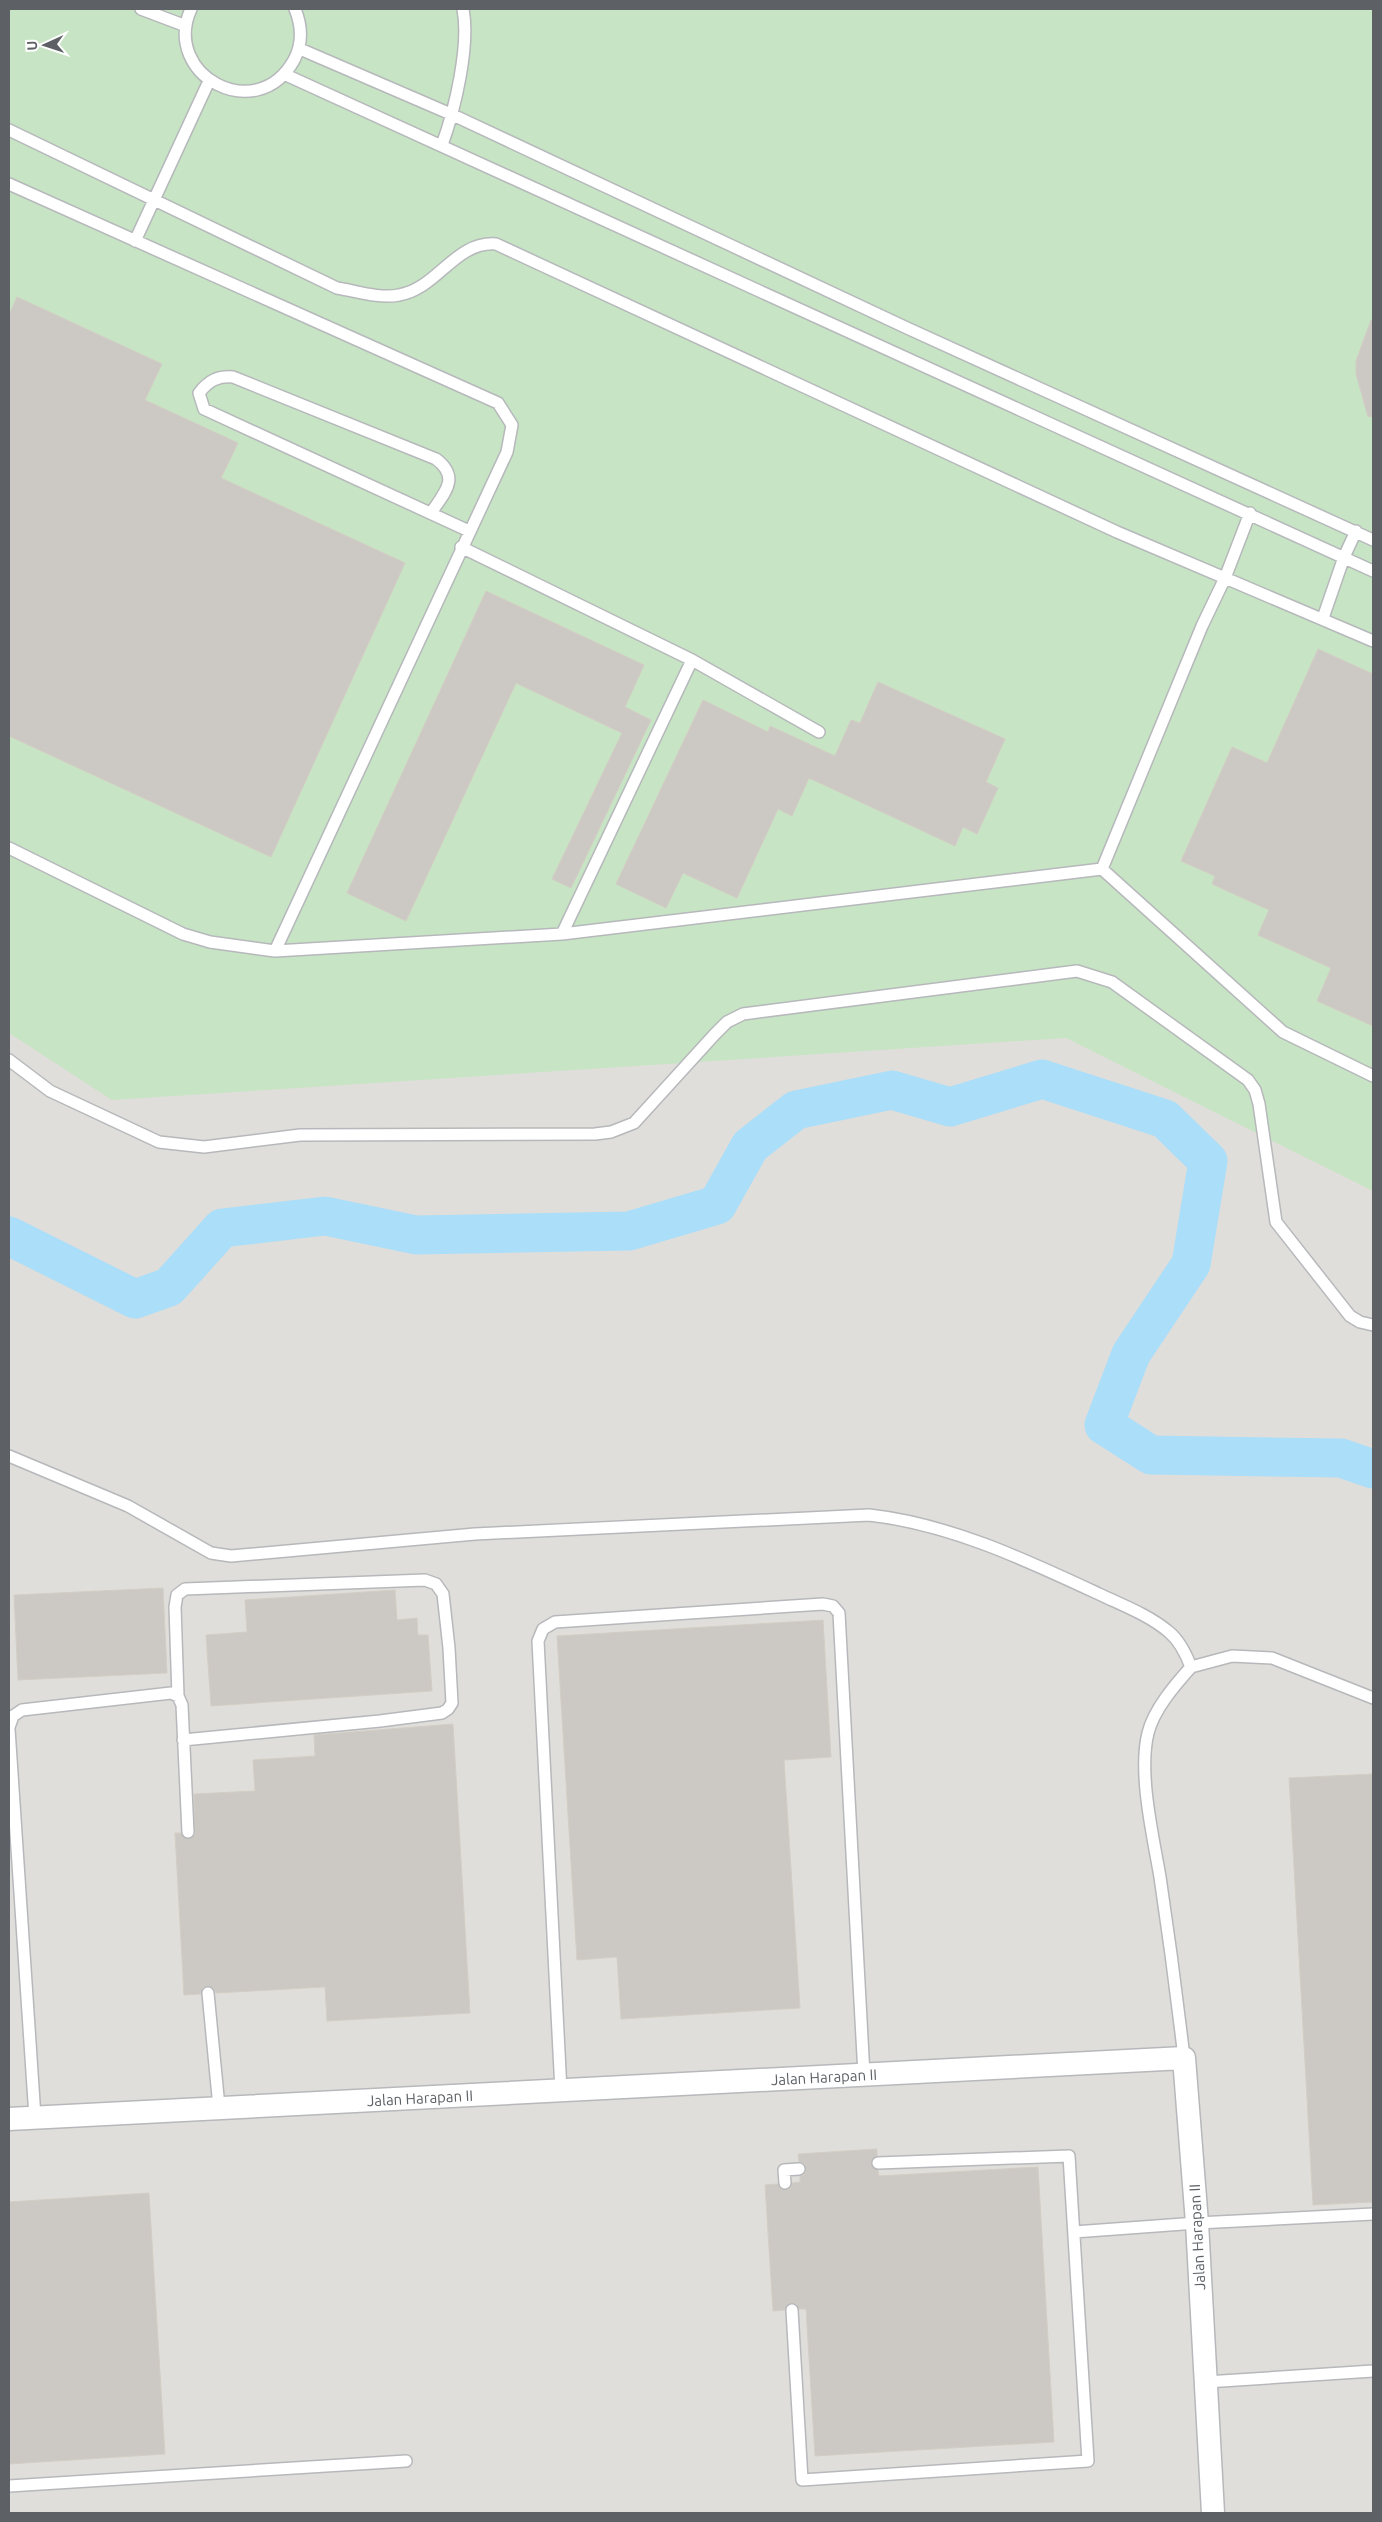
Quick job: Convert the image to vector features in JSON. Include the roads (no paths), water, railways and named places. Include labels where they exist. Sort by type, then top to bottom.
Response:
[{"type":"street","name":"Jalan Harapan II","points":[[9,2119],[1184,2058],[1197,2223],[1213,2513]]},
{"type":"lane","points":[[141,9],[186,26]]},
{"type":"lane","points":[[191,9],[186,26],[187,46],[195,66],[209,81],[228,90],[249,92],[269,87],[286,75],[300,49],[301,23],[295,9]]},
{"type":"lane","points":[[442,145],[453,115],[462,61],[465,18],[463,9]]},
{"type":"lane","points":[[300,49],[453,115],[907,328],[1373,540]]},
{"type":"lane","points":[[286,75],[1250,513],[1373,571]]},
{"type":"lane","points":[[136,241],[209,81]]},
{"type":"lane","points":[[9,130],[337,288],[378,295],[399,296],[424,284],[470,248],[484,243],[496,244],[1118,532],[1324,618],[1373,641]]},
{"type":"lane","points":[[9,184],[498,404],[512,425],[507,452],[461,547],[275,951]]},
{"type":"lane","points":[[430,513],[447,488],[450,475],[446,467],[436,459],[233,377],[218,376],[199,392],[204,409],[469,531]]},
{"type":"lane","points":[[1102,869],[1202,626],[1225,578],[1250,513]]},
{"type":"lane","points":[[1324,618],[1344,558],[1356,531]]},
{"type":"lane","points":[[461,547],[692,660],[819,732]]},
{"type":"lane","points":[[562,934],[692,660]]},
{"type":"lane","points":[[9,848],[182,934],[210,942],[275,951],[562,934],[1102,869],[1283,1032],[1373,1076]]},
{"type":"lane","points":[[9,1060],[50,1090],[72,1102],[159,1142],[175,1145],[204,1147],[229,1145],[300,1134],[595,1134],[611,1132],[634,1123],[727,1022],[743,1014],[1077,971],[1112,982],[1248,1080],[1259,1104],[1276,1222],[1350,1316],[1373,1326]]},
{"type":"lane","points":[[9,1456],[128,1506],[211,1554],[231,1556],[475,1534],[870,1515],[891,1518],[953,1532],[1079,1584],[1131,1609],[1170,1632],[1184,1650],[1191,1667]]},
{"type":"lane","points":[[184,1740],[380,1721],[442,1713],[448,1709],[452,1702],[443,1594],[436,1584],[425,1580],[184,1589],[177,1596],[175,1607],[178,1696],[182,1705],[188,1832]]},
{"type":"lane","points":[[561,2091],[538,1641],[543,1629],[556,1622],[823,1604],[833,1606],[839,1613],[864,2075]]},
{"type":"lane","points":[[1184,2058],[1172,1954],[1147,1796],[1146,1745],[1148,1731],[1174,1687],[1191,1667],[1232,1656],[1272,1658],[1373,1698]]},
{"type":"lane","points":[[35,2117],[9,1728],[13,1716],[22,1710],[171,1693],[178,1696]]},
{"type":"lane","points":[[208,1993],[219,2107]]},
{"type":"lane","points":[[792,2310],[802,2480],[1088,2461],[1069,2156],[878,2164]]},
{"type":"lane","points":[[785,2183],[784,2170],[799,2169]]},
{"type":"lane","points":[[1074,2232],[1197,2223],[1373,2214]]},
{"type":"lane","points":[[1206,2382],[1373,2371]]},
{"type":"lane","points":[[9,2486],[406,2461]]},
{"type":"waterway","points":[[9,1236],[135,1299],[169,1287],[222,1228],[325,1216],[416,1235],[629,1231],[717,1205],[750,1146],[796,1110],[892,1090],[950,1107],[1042,1079],[1165,1119],[1208,1161],[1191,1264],[1131,1354],[1104,1425],[1151,1455],[1341,1458],[1373,1469]]}]
